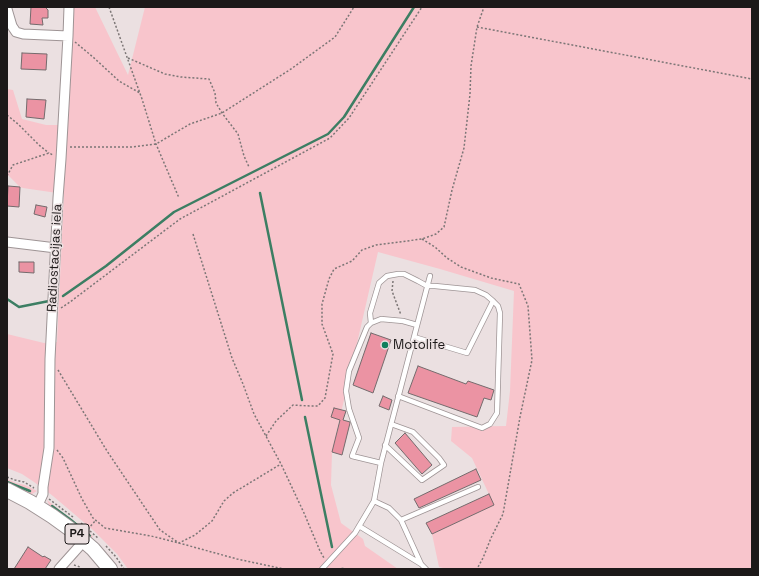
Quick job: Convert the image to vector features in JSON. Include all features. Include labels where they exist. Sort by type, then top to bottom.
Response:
[{"type":"main road","name":"P4","points":[[7,490],[86,535],[110,569]]},
{"type":"street","name":"Radiostacijas iela","points":[[37,507],[43,494],[49,445],[50,359],[69,7]]},
{"type":"street","points":[[7,9],[12,26],[16,32],[23,34],[68,36]]},
{"type":"street","points":[[7,242],[56,248]]},
{"type":"street","points":[[59,569],[86,535]]},
{"type":"lane","points":[[371,322],[370,312],[379,283],[386,276],[398,274],[404,274],[427,286],[475,290],[486,295],[498,306],[500,313],[497,413],[490,424],[482,428],[398,396]]},
{"type":"lane","points":[[322,569],[355,533],[374,501],[381,463],[430,276]]},
{"type":"lane","points":[[414,337],[467,353],[493,301]]},
{"type":"lane","points":[[381,463],[352,456],[359,438],[349,409],[346,391],[350,371],[367,327],[371,322],[381,319],[403,321],[417,325]]},
{"type":"lane","points":[[386,445],[422,480],[444,465],[413,432],[391,424]]},
{"type":"lane","points":[[401,520],[478,488]]},
{"type":"lane","points":[[374,501],[389,508],[401,520],[421,564]]},
{"type":"lane","points":[[359,526],[421,564],[426,569]]},
{"type":"path","points":[[109,7],[140,92],[156,144],[179,198]]},
{"type":"path","points":[[62,147],[131,147],[156,144],[190,124],[222,113],[291,69],[335,37],[354,7]]},
{"type":"path","points":[[53,311],[70,302],[180,219],[330,138],[349,118],[422,7]]},
{"type":"path","points":[[266,436],[276,421],[293,405],[318,406],[325,398],[333,354],[322,324],[322,304],[329,279],[334,269],[352,261],[362,250],[376,245],[422,239],[436,234],[444,227],[452,190],[464,148],[470,94],[471,66],[477,27],[484,7]]},
{"type":"path","points":[[477,27],[752,79]]},
{"type":"path","points":[[68,36],[94,57],[119,81],[140,92]]},
{"type":"path","points":[[128,58],[165,74],[209,79],[215,93],[216,103],[238,134],[244,156],[249,167]]},
{"type":"path","points":[[7,115],[49,154],[61,159]]},
{"type":"path","points":[[7,176],[13,165],[49,154]]},
{"type":"path","points":[[192,234],[232,358],[254,414],[281,464],[320,551],[327,563]]},
{"type":"path","points":[[398,274],[393,281],[392,290],[403,321]]},
{"type":"path","points":[[50,359],[116,464],[160,530],[179,543]]},
{"type":"path","points":[[49,445],[56,448],[93,518],[105,528],[151,536],[237,559],[284,569]]},
{"type":"path","points":[[179,543],[195,535],[212,521],[224,501],[233,493],[281,464]]},
{"type":"path","points":[[7,477],[24,482],[36,489]]},
{"type":"path","points":[[86,535],[96,520]]},
{"type":"shaded area","points":[[74,7],[95,7],[128,75],[145,7],[752,7],[752,569],[447,569],[439,567],[432,534],[494,505],[472,458],[451,441],[452,427],[506,426],[510,391],[514,291],[378,252],[332,452],[331,485],[341,523],[363,539],[365,546],[398,569],[128,569],[117,554],[93,530],[53,496],[22,474],[7,468],[7,334],[44,343],[57,342],[64,194],[20,187],[7,174],[7,89],[13,90],[22,119],[46,125],[67,125]]},
{"type":"shaded area","points":[[7,479],[37,491],[32,494],[27,494],[7,484]]},
{"type":"shaded area","points":[[47,500],[93,536],[91,539],[50,507]]},
{"type":"building","points":[[31,7],[45,7],[48,10],[48,18],[42,18],[43,25],[30,24]]},
{"type":"building","points":[[22,53],[47,54],[46,70],[21,69]]},
{"type":"building","points":[[27,99],[46,100],[44,119],[26,117]]},
{"type":"building","points":[[8,186],[20,187],[19,207],[7,206]]},
{"type":"building","points":[[36,205],[47,207],[45,217],[34,214]]},
{"type":"building","points":[[19,262],[34,262],[34,273],[19,272]]},
{"type":"building","points":[[371,333],[391,340],[373,393],[353,385]]},
{"type":"building","points":[[418,366],[466,384],[468,381],[494,390],[491,400],[484,398],[477,417],[408,393]]},
{"type":"building","points":[[383,396],[392,400],[389,410],[379,406]]},
{"type":"building","points":[[334,408],[346,411],[343,420],[350,422],[342,455],[332,452],[340,420],[331,417]]},
{"type":"building","points":[[405,433],[432,465],[422,474],[395,443]]},
{"type":"building","points":[[476,469],[481,480],[419,508],[414,499]]},
{"type":"building","points":[[489,494],[494,505],[432,534],[426,523]]},
{"type":"building","points":[[28,547],[43,557],[44,556],[51,560],[45,569],[14,569]]},
{"type":"waterway","points":[[63,296],[106,266],[174,212],[328,134],[344,117],[414,7]]},
{"type":"waterway","points":[[260,193],[302,400]]},
{"type":"waterway","points":[[7,299],[19,307],[49,301]]},
{"type":"waterway","points":[[305,417],[332,547]]},
{"type":"waterway","points":[[7,482],[30,491]]},
{"type":"waterway","points":[[52,506],[90,536]]},
{"type":"place","name":"Motolife","points":[[385,345]]}]
